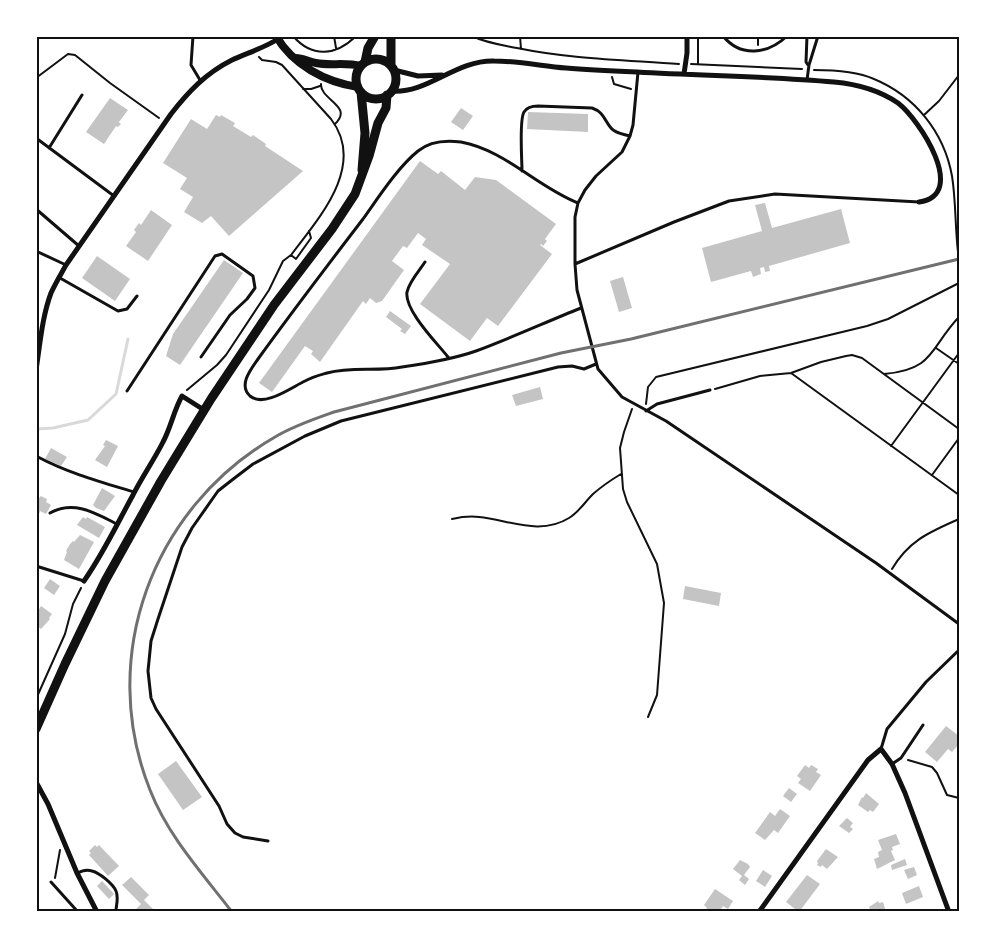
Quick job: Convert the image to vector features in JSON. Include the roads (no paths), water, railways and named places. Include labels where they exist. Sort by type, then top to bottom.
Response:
[{"type":"main road","points":[[362,175],[365,133],[356,76],[375,36]]},
{"type":"main road","points":[[36,729],[104,581],[161,481],[204,410],[274,305],[355,194],[369,156],[378,123],[386,108],[389,93],[395,81],[392,68],[391,36]]},
{"type":"main road","points":[[277,38],[284,49],[296,58],[302,66],[322,77],[359,89],[370,98],[376,98],[389,93]]},
{"type":"main road","points":[[296,58],[316,63],[363,64],[376,59],[381,60],[392,68]]},
{"type":"street","points":[[684,74],[687,36]]},
{"type":"street","points":[[36,370],[39,333],[51,293],[59,277],[165,122],[183,98],[200,80],[230,61],[277,38]]},
{"type":"street","points":[[389,93],[411,91],[442,75],[471,64],[494,61],[566,68],[835,82],[869,89],[898,104],[925,134],[938,163],[940,177],[937,194],[932,199],[919,202]]},
{"type":"street","points":[[392,68],[418,76],[442,75]]},
{"type":"street","points":[[84,582],[98,562],[134,492],[165,439],[176,407],[182,396],[204,410]]},
{"type":"street","points":[[759,912],[868,760],[881,749],[892,764],[905,793],[949,912]]},
{"type":"street","points":[[36,782],[48,804],[76,873],[98,912]]},
{"type":"lane","points":[[192,36],[191,65],[200,80]]},
{"type":"lane","points":[[723,36],[728,42],[738,48],[758,51],[776,46],[787,36]]},
{"type":"lane","points":[[807,36],[806,62],[809,68]]},
{"type":"lane","points":[[807,80],[818,36]]},
{"type":"lane","points":[[638,72],[633,125],[630,136],[622,152],[596,176],[585,190],[578,203],[575,217],[577,290],[596,364],[604,378],[622,397],[666,421],[890,573],[959,624]]},
{"type":"lane","points":[[50,148],[82,95]]},
{"type":"lane","points":[[522,171],[522,121],[523,113],[529,107],[592,108],[599,110],[612,129],[630,136]]},
{"type":"lane","points":[[36,138],[114,196]]},
{"type":"lane","points":[[578,203],[560,196],[486,149],[459,142],[437,142],[418,150],[388,185],[258,359],[247,375],[245,385],[250,396],[257,400],[277,396],[306,380],[326,373],[341,370],[401,368],[474,351],[581,308]]},
{"type":"lane","points":[[575,264],[729,201],[774,194],[919,202]]},
{"type":"lane","points":[[36,209],[79,246]]},
{"type":"lane","points":[[36,251],[66,265]]},
{"type":"lane","points":[[127,391],[214,256],[222,254],[253,276],[255,288],[247,300],[230,315],[201,357]]},
{"type":"lane","points":[[425,262],[410,284],[407,299],[415,315],[448,357]]},
{"type":"lane","points":[[59,277],[118,311],[127,309],[137,296]]},
{"type":"lane","points":[[268,841],[243,837],[227,824],[219,806],[156,709],[151,698],[148,671],[151,641],[182,547],[203,510],[218,491],[253,464],[328,425],[368,413],[558,367],[572,366],[584,369],[596,364]]},
{"type":"lane","points":[[646,411],[657,404],[710,390]]},
{"type":"lane","points":[[38,456],[78,475],[134,492]]},
{"type":"lane","points":[[50,513],[68,507],[79,508],[88,510],[117,524]]},
{"type":"lane","points":[[36,566],[84,582]]},
{"type":"lane","points":[[881,749],[887,729],[926,682],[959,650]]},
{"type":"lane","points":[[892,764],[901,758],[923,725]]},
{"type":"lane","points":[[76,873],[92,870],[102,877],[116,892],[118,898],[116,912]]},
{"type":"lane","points":[[51,882],[78,912]]},
{"type":"waterway","points":[[36,429],[53,428],[88,420],[116,394],[128,339]]},
{"type":"railway","points":[[232,912],[186,854],[157,807],[135,740],[130,689],[134,639],[146,590],[167,545],[196,503],[232,467],[282,433],[334,412],[561,353],[631,339],[959,259]]}]
